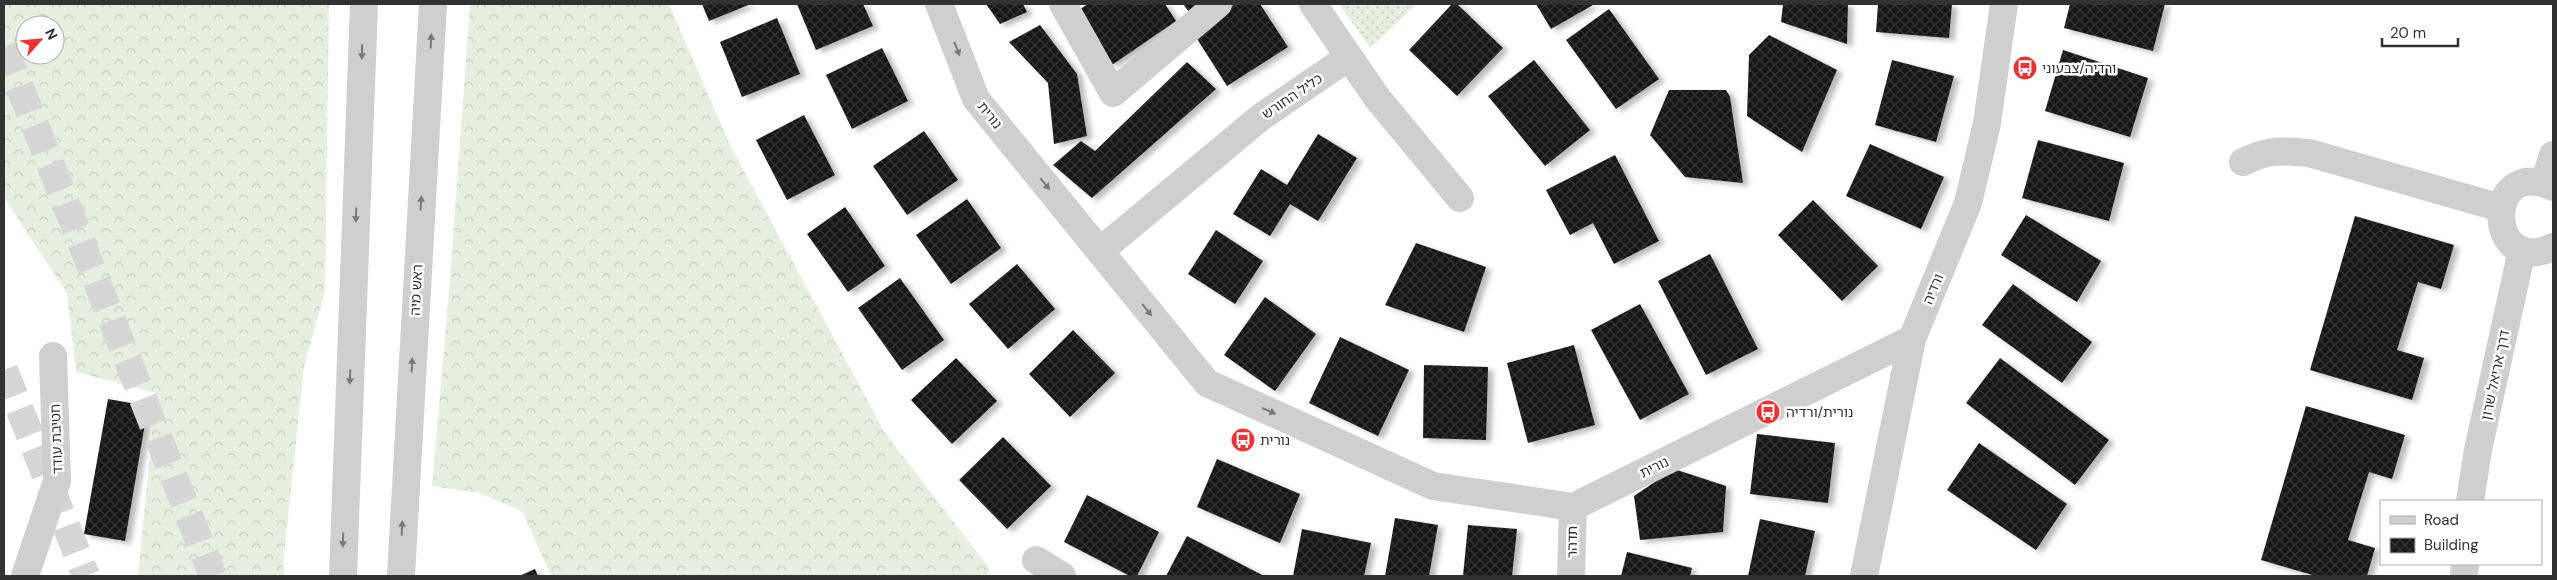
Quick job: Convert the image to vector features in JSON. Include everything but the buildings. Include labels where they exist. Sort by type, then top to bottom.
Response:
[{"type":"street","points":[[343,576],[364,4]]},
{"type":"street","name":"ראש מיה","points":[[400,576],[433,4]]},
{"type":"street","name":"נורית","points":[[939,4],[976,99],[1207,383],[1433,486],[1573,507],[1912,339]]},
{"type":"street","points":[[1063,4],[1113,93],[1218,4]]},
{"type":"street","points":[[1313,4],[1378,98],[1460,198]]},
{"type":"street","name":"ורדיה","points":[[1864,576],[1912,339],[1968,203],[1987,123],[2004,4]]},
{"type":"street","name":"כליל החורש","points":[[1100,251],[1261,117],[1349,58]]},
{"type":"street","points":[[2243,162],[2262,152],[2287,151],[2309,153],[2501,208]]},
{"type":"street","points":[[2553,155],[2549,185],[2535,181],[2517,186],[2510,192],[2501,208],[2502,228],[2506,237],[2522,250],[2532,252],[2553,247]]},
{"type":"street","name":"דרך אריאל שרון","points":[[2470,500],[2478,450],[2522,250]]},
{"type":"street","name":"חטיבת עודד","points":[[25,576],[57,481],[53,356]]},
{"type":"street","name":"תדהר","points":[[1571,576],[1573,507]]},
{"type":"street","points":[[1036,560],[1062,576]]},
{"type":"green space","points":[[4,4],[329,4],[325,291],[304,367],[283,565],[285,576],[138,576],[156,393],[76,372],[67,293],[4,198]]},
{"type":"green space","points":[[470,4],[669,4],[730,145],[885,433],[990,569],[987,576],[551,576],[522,511],[479,493],[432,486],[449,293]]},
{"type":"green space","points":[[1339,4],[1417,4],[1370,48]]},
{"type":"tunnel","points":[[4,47],[213,576]]},
{"type":"tunnel","points":[[4,370],[86,576]]},
{"type":"place","name":"ורדיה/צבעוני","points":[[2025,68]]},
{"type":"place","name":"נורית/ורדיה","points":[[1768,412]]},
{"type":"place","name":"נורית","points":[[1243,440]]}]
